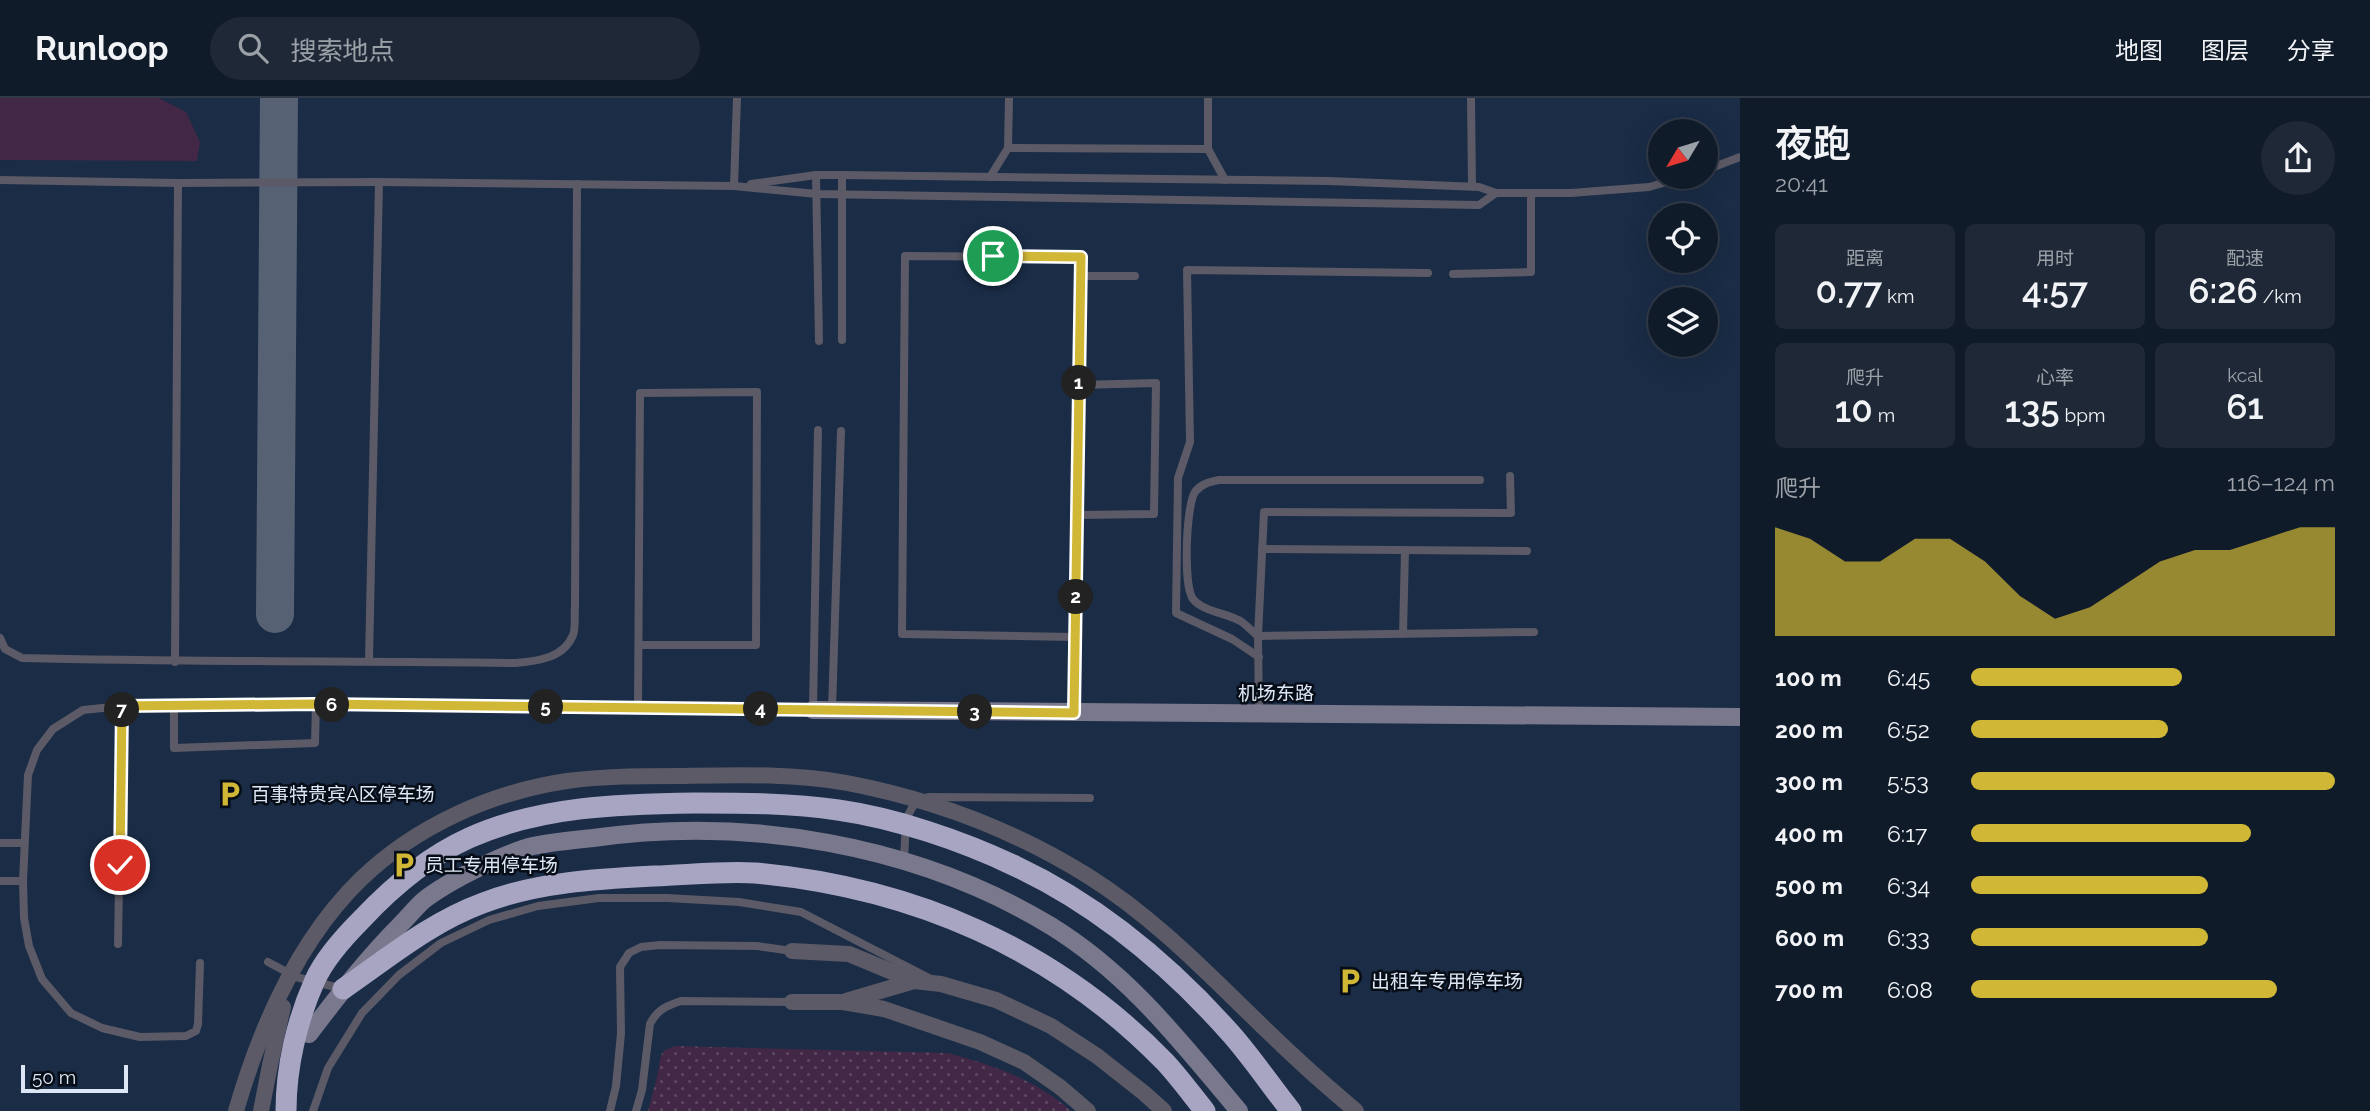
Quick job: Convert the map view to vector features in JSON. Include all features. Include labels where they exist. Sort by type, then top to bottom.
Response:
[{"type":"highway","points":[[286,1111],[289,1066],[300,1022],[303,973],[409,874],[468,839],[516,820],[572,810],[655,804],[755,803],[839,810],[920,829],[1016,866],[1071,896],[1124,931],[1161,962],[1234,1037],[1291,1111]]},
{"type":"highway","points":[[343,989],[445,920],[513,892],[598,879],[674,875],[752,873],[826,882],[906,901],[931,910],[968,924],[1033,957],[1091,996],[1129,1027],[1166,1063],[1205,1111]]},
{"type":"main road","name":"机场东路","points":[[813,710],[1740,717]]},
{"type":"main road","points":[[309,1034],[378,947],[424,900],[481,866],[531,846],[620,834],[711,829],[815,840],[904,861],[986,891],[1051,927],[1102,962],[1151,1006],[1194,1054],[1239,1111]]},
{"type":"street","points":[[270,1065],[290,1018],[322,923],[360,879],[423,832],[456,814],[503,796],[567,781],[651,776],[762,775],[845,783],[931,804],[982,822],[1087,875],[1136,909],[1175,942],[1298,1060],[1356,1111]]},
{"type":"street","points":[[792,951],[849,954],[914,981],[941,984],[996,1000],[1051,1026],[1097,1056],[1164,1111]]},
{"type":"street","points":[[261,1111],[281,1015],[303,973]]},
{"type":"street","points":[[236,1111],[270,1017],[303,973]]},
{"type":"street","points":[[843,1002],[914,981]]},
{"type":"street","points":[[792,1002],[843,1002],[884,1009],[979,1042],[1024,1062],[1088,1111]]},
{"type":"lane","points":[[734,186],[737,98]]},
{"type":"lane","points":[[990,177],[1008,148],[1009,98]]},
{"type":"lane","points":[[1208,98],[1208,149],[1225,180]]},
{"type":"lane","points":[[1471,98],[1476,186]]},
{"type":"lane","points":[[1008,148],[1208,149]]},
{"type":"lane","points":[[1718,165],[1740,157]]},
{"type":"lane","points":[[734,186],[816,175],[1476,186],[1496,193],[1571,193],[1648,187]]},
{"type":"lane","points":[[816,175],[819,341]]},
{"type":"lane","points":[[842,176],[842,340]]},
{"type":"lane","points":[[0,180],[734,186],[817,194],[1479,205],[1496,193]]},
{"type":"lane","points":[[369,661],[379,182]]},
{"type":"lane","points":[[175,662],[178,183]]},
{"type":"lane","points":[[0,638],[5,649],[22,658],[175,662],[516,663],[538,661],[559,654],[573,635],[577,184]]},
{"type":"lane","points":[[1453,274],[1531,272],[1531,193]]},
{"type":"lane","points":[[1074,713],[1081,257],[905,256],[902,634],[1075,637]]},
{"type":"lane","points":[[1259,657],[1232,639],[1176,612],[1178,478],[1189,442],[1187,270],[1428,273]]},
{"type":"lane","points":[[1081,276],[1135,276]]},
{"type":"lane","points":[[1078,515],[1154,514],[1156,383],[1079,385]]},
{"type":"lane","points":[[638,708],[640,393],[757,392],[756,645],[639,645]]},
{"type":"lane","points":[[200,963],[196,1031],[186,1036],[140,1037],[102,1028],[71,1013],[42,979],[29,946],[24,918],[24,843],[28,775],[37,750],[53,729],[83,710],[122,706],[316,704],[813,710],[818,430]]},
{"type":"lane","points":[[832,710],[841,431]]},
{"type":"lane","points":[[1259,715],[1258,636],[1264,512],[1511,513],[1510,476]]},
{"type":"lane","points":[[1480,480],[1219,480],[1205,483],[1195,492],[1189,506],[1188,586],[1193,600],[1242,622],[1258,636],[1534,632]]},
{"type":"lane","points":[[1262,549],[1527,551]]},
{"type":"lane","points":[[1404,634],[1405,550]]},
{"type":"lane","points":[[174,706],[174,748],[315,743],[316,704]]},
{"type":"lane","points":[[118,944],[122,706]]},
{"type":"lane","points":[[904,861],[906,820],[913,806],[928,797],[1090,798]]},
{"type":"lane","points":[[892,815],[906,820]]},
{"type":"lane","points":[[0,844],[24,843]]},
{"type":"lane","points":[[0,881],[23,881]]},
{"type":"lane","points":[[313,1111],[328,1068],[362,1013],[399,975],[441,943],[489,920],[538,906],[599,898],[667,898],[738,902],[801,912],[941,984]]},
{"type":"lane","points":[[610,1111],[616,1086],[621,1033],[620,967],[629,953],[641,947],[660,945],[757,946],[792,951]]},
{"type":"lane","points":[[268,962],[343,989]]},
{"type":"lane","points":[[303,973],[309,1034]]},
{"type":"lane","points":[[636,1111],[642,1090],[650,1024],[654,1015],[665,1006],[681,1001],[792,1002]]},
{"type":"shaded area","points":[[0,98],[1740,98],[1740,1111],[0,1111]]},
{"type":"shaded area","points":[[0,98],[159,98],[186,112],[200,142],[197,161],[0,160]]},
{"type":"shaded area","points":[[675,1046],[948,1053],[1029,1082],[1071,1111],[648,1111],[661,1055]]},
{"type":"taxiway","points":[[275,614],[279,98]]},
{"type":"place","name":"百事特贵宾A区停车场","points":[[230,794]]},
{"type":"place","name":"员工专用停车场","points":[[404,865]]},
{"type":"place","name":"出租车专用停车场","points":[[1350,981]]},
{"type":"route","points":[[120,865],[122,706],[316,704],[1074,713],[1081,257],[993,256]]}]
